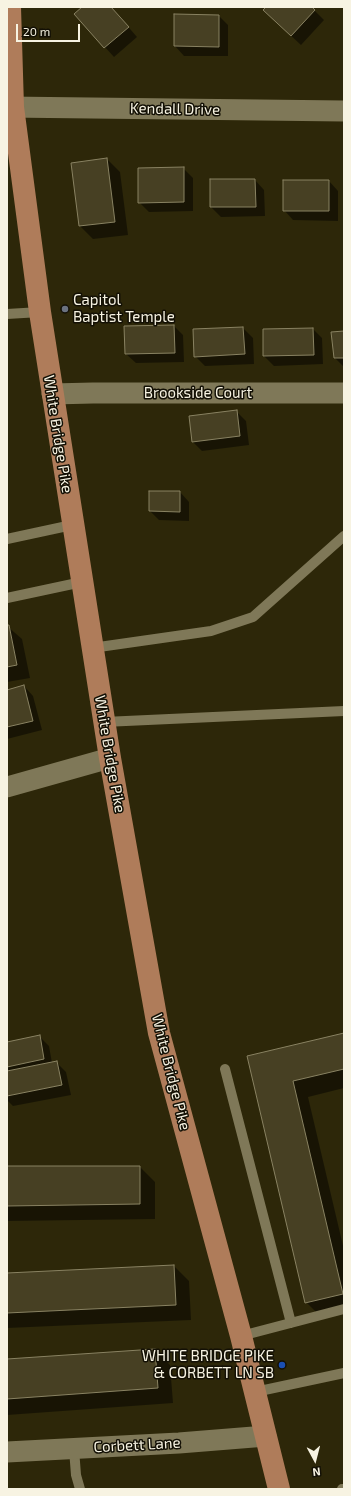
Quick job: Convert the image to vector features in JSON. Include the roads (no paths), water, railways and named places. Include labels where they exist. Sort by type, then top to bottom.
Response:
[{"type":"main road","name":"White Bridge Pike","points":[[10,7],[10,107],[72,525],[110,758],[159,1034],[241,1336],[279,1489]]},
{"type":"street","name":"Kendall Drive","points":[[10,107],[344,111]]},
{"type":"street","name":"Brookside Court","points":[[52,394],[344,392]]},
{"type":"street","points":[[7,787],[110,758]]},
{"type":"street","name":"Corbett Lane","points":[[7,1452],[178,1443],[266,1436]]},
{"type":"lane","points":[[7,314],[40,312]]},
{"type":"lane","points":[[7,538],[72,525]]},
{"type":"lane","points":[[92,648],[211,631],[253,617],[344,536]]},
{"type":"lane","points":[[7,598],[82,582]]},
{"type":"lane","points":[[104,722],[344,711]]},
{"type":"lane","points":[[225,1069],[291,1323]]},
{"type":"lane","points":[[241,1336],[344,1309]]},
{"type":"lane","points":[[255,1392],[344,1373]]},
{"type":"lane","points":[[74,1449],[76,1475],[80,1489]]},
{"type":"place","name":"Capitol Baptist Temple","points":[[65,309]]},
{"type":"place","name":"WHITE BRIDGE PIKE & CORBETT LN SB","points":[[282,1365]]}]
